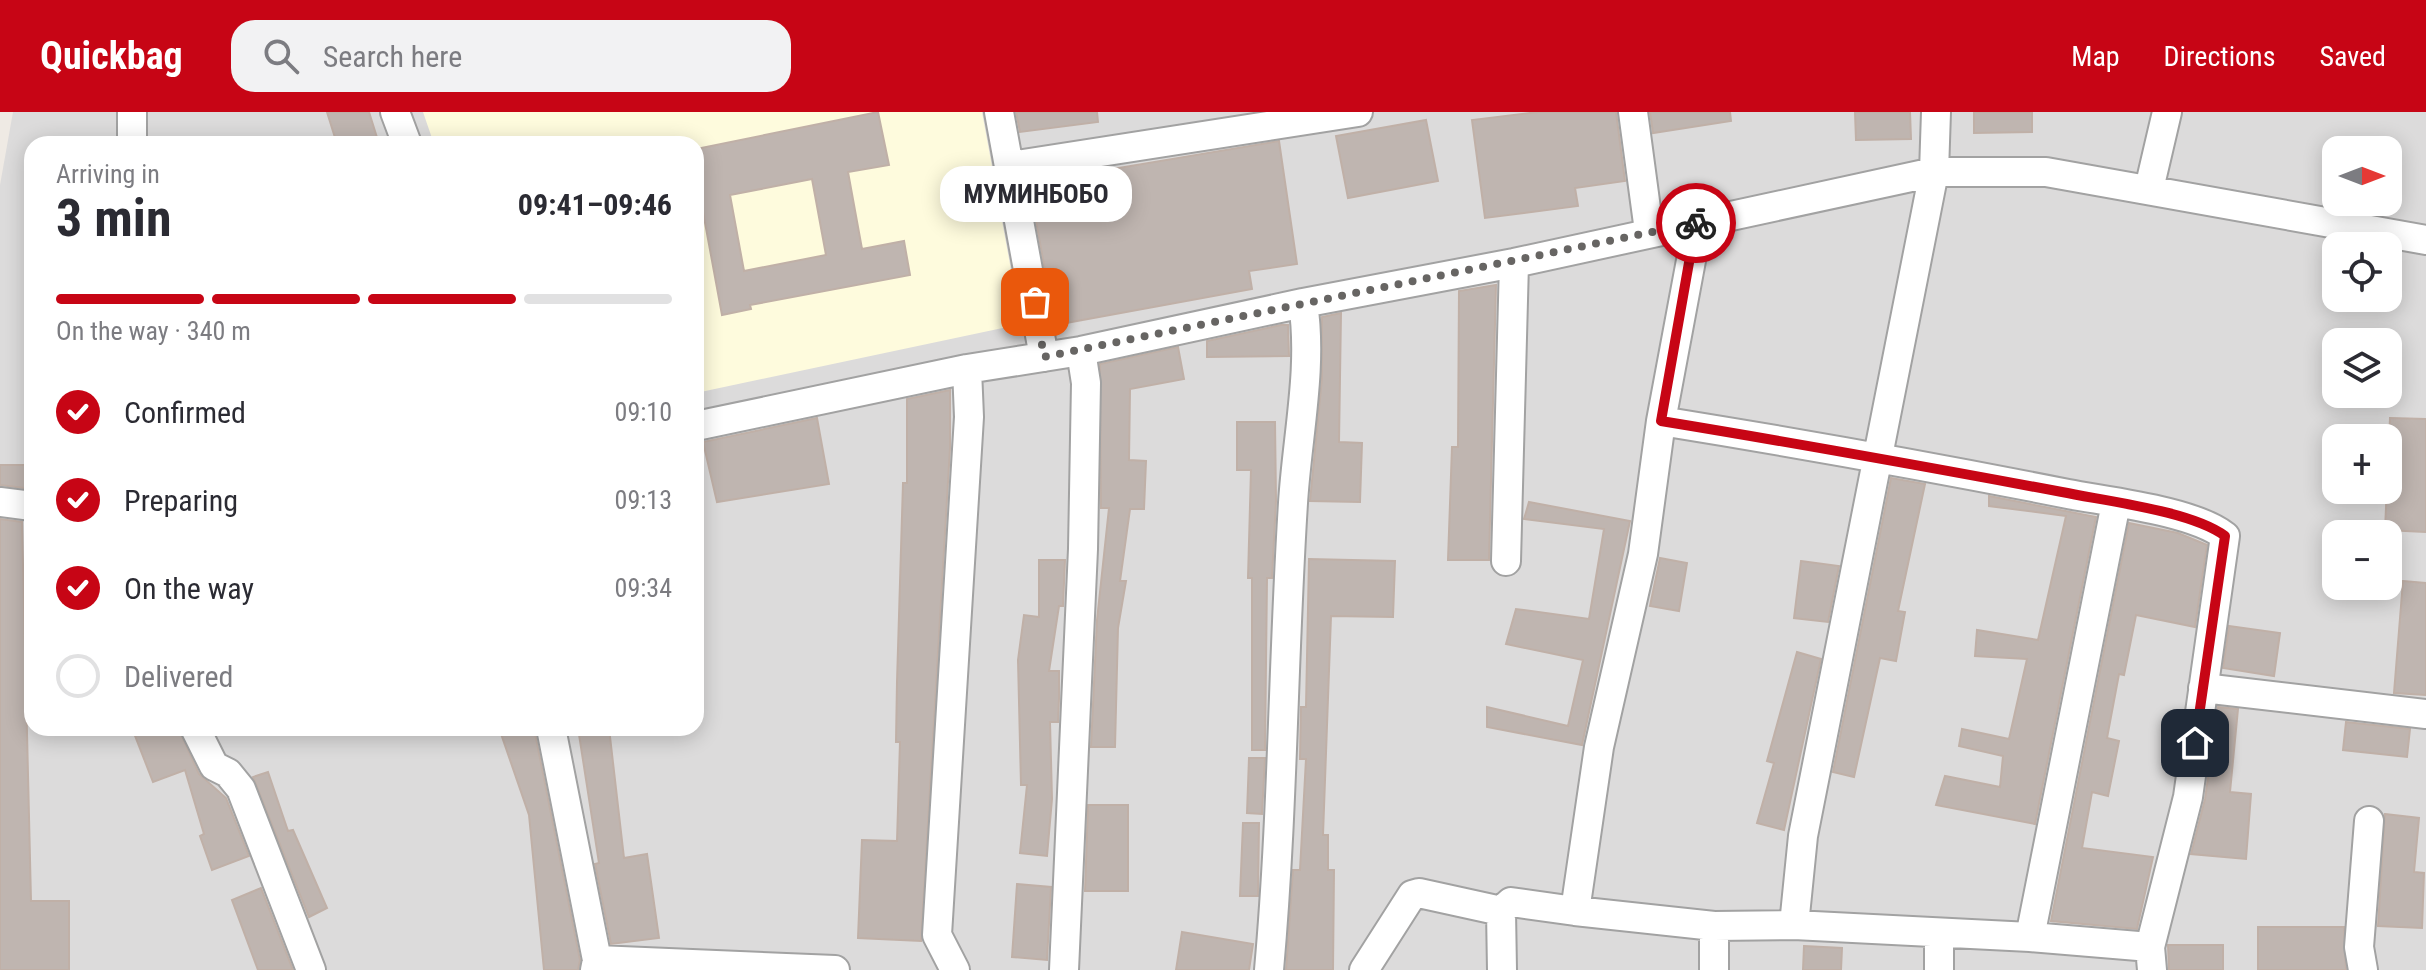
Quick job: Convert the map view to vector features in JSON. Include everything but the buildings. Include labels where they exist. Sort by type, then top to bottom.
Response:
[{"type":"street","points":[[132,112],[132,136]]},
{"type":"street","points":[[395,112],[404,136]]},
{"type":"street","points":[[999,112],[1044,357]]},
{"type":"street","points":[[1010,166],[1358,112]]},
{"type":"street","points":[[1633,112],[1649,231]]},
{"type":"street","points":[[1794,925],[1803,836],[1853,595],[1876,456],[1934,172],[1936,112]]},
{"type":"street","points":[[2149,189],[2167,112]]},
{"type":"street","points":[[704,424],[967,369],[1081,351],[1303,303],[1514,263],[1649,231],[1934,172],[2046,172],[2426,240]]},
{"type":"street","points":[[1575,911],[1599,747],[1643,554],[1661,421],[1698,223]]},
{"type":"street","points":[[1506,561],[1514,263]]},
{"type":"street","points":[[1269,970],[1279,860],[1293,503],[1303,392],[1303,303]]},
{"type":"street","points":[[1064,970],[1083,549],[1086,383],[1081,351]]},
{"type":"street","points":[[955,970],[937,935],[969,417],[967,369]]},
{"type":"street","points":[[1502,970],[1501,911],[1511,902],[1714,926],[1794,925],[2030,937],[2151,958],[2188,797],[2225,536],[2210,525],[2116,503],[1876,456],[1661,421]]},
{"type":"street","points":[[0,502],[24,505]]},
{"type":"street","points":[[2030,937],[2116,503]]},
{"type":"street","points":[[2203,688],[2426,714]]},
{"type":"street","points":[[199,736],[214,766],[228,773],[241,789],[311,970]]},
{"type":"street","points":[[553,736],[596,965],[835,970]]},
{"type":"street","points":[[2363,970],[2359,947],[2369,821]]},
{"type":"street","points":[[1364,970],[1412,895],[1419,893],[1501,911]]},
{"type":"street","points":[[1714,926],[1714,970]]},
{"type":"street","points":[[1939,934],[1939,970]]},
{"type":"shaded area","points":[[13,112],[2426,112],[2426,970],[0,970],[0,185]]},
{"type":"shaded area","points":[[423,112],[982,112],[1021,324],[704,391],[704,136],[431,136]]},
{"type":"way so far","points":[[1035,302],[1044,357],[1514,263],[1696,223]]},
{"type":"place","name":"МУМИНБОБО","points":[[1035,302]]},
{"type":"route","points":[[1696,223],[1661,421],[1876,456],[2116,503],[2210,525],[2225,536],[2195,743]]}]
